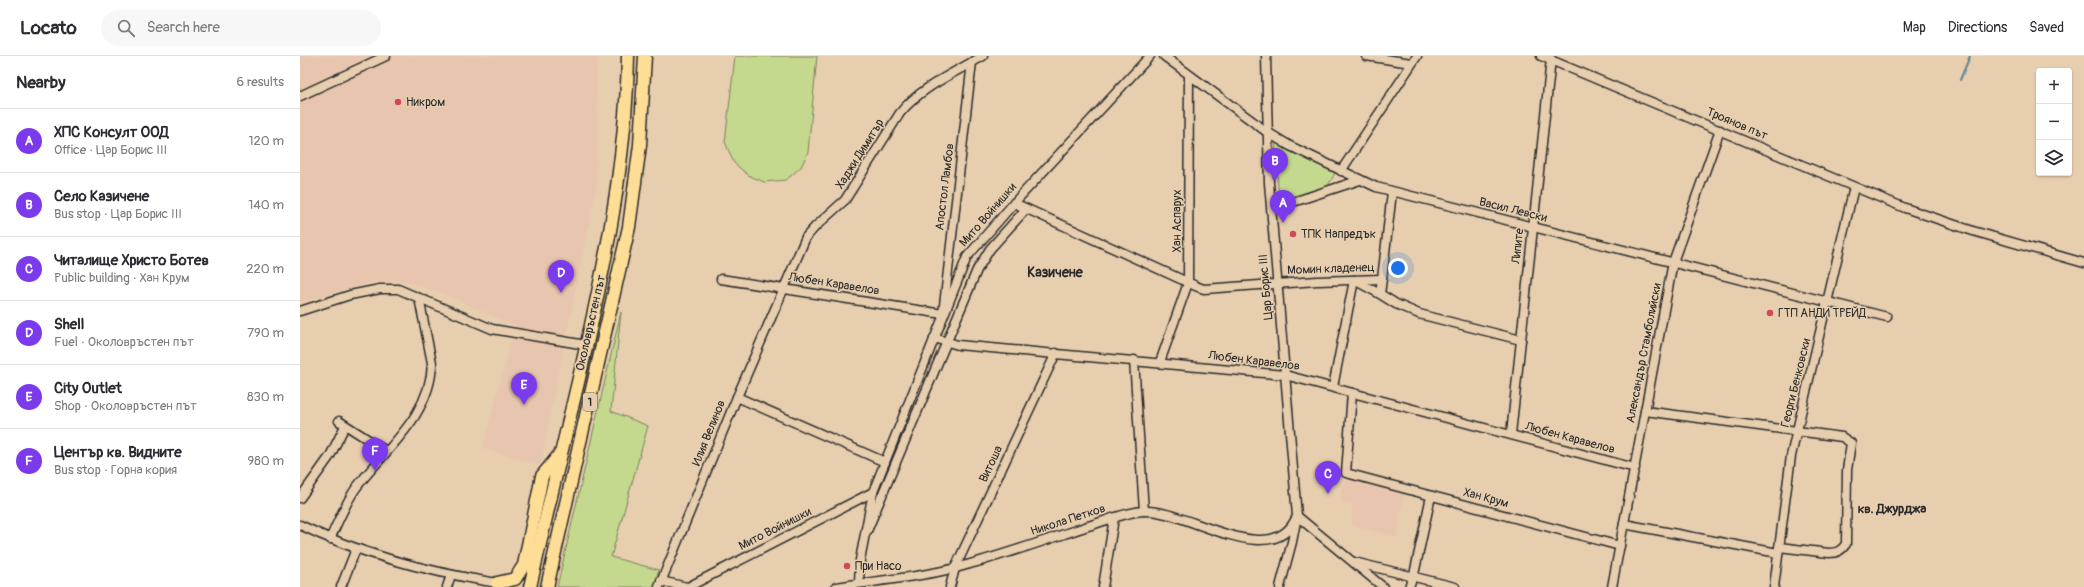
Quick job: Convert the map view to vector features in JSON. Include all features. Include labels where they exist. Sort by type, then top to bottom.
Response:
[{"type":"highway","name":"Околовръстен път","points":[[530,587],[607,253],[623,143],[628,56]]},
{"type":"highway","name":"Околовръстен път","points":[[547,587],[629,227],[640,144],[645,56]]},
{"type":"highway","points":[[499,585],[515,579],[524,565],[542,476],[561,453]]},
{"type":"street","points":[[300,96],[386,56]]},
{"type":"street","name":"Хаджи Димитър","points":[[783,288],[806,237],[845,200],[900,113],[909,102],[919,93],[983,56]]},
{"type":"street","name":"Мито Войнишки","points":[[859,583],[860,560],[873,492],[967,257],[1014,203],[1150,56]]},
{"type":"street","name":"Васил Левски","points":[[1164,56],[1267,132],[1341,171],[1392,192],[1887,317]]},
{"type":"street","name":"Цар Борис III","points":[[1266,56],[1267,132],[1272,210],[1297,516],[1280,587]]},
{"type":"street","points":[[1366,56],[1411,63]]},
{"type":"street","points":[[1341,171],[1417,56]]},
{"type":"street","name":"Троянов път","points":[[1541,56],[1923,215],[2084,263]]},
{"type":"street","name":"Липите","points":[[1511,434],[1551,59]]},
{"type":"street","name":"Апостол Ламбов","points":[[943,314],[972,62]]},
{"type":"street","name":"Хан Аспарух","points":[[1160,362],[1188,283],[1189,75]]},
{"type":"street","name":"Александър Стамболийски","points":[[1612,587],[1674,262],[1720,130]]},
{"type":"street","points":[[1272,210],[1360,180]]},
{"type":"street","name":"Георги Бенковски","points":[[1774,587],[1778,550],[1796,431],[1828,302],[1854,187]]},
{"type":"street","points":[[1382,279],[1392,192]]},
{"type":"street","name":"Момин кладенец","points":[[1014,203],[1204,289],[1278,283],[1382,279],[1380,294]]},
{"type":"street","name":"Мито Войнишки","points":[[863,541],[983,258],[1026,209]]},
{"type":"street","name":"Любен Каравелов","points":[[721,279],[943,314]]},
{"type":"street","points":[[1333,388],[1354,280],[1396,304],[1419,314],[1521,340]]},
{"type":"street","name":"Илия Велинов","points":[[660,584],[736,397],[783,288]]},
{"type":"street","points":[[300,311],[324,302],[380,289],[398,289],[492,329],[586,345]]},
{"type":"street","points":[[330,539],[355,490],[386,451],[408,427],[423,402],[432,371],[432,363],[419,298]]},
{"type":"street","name":"Любен Каравелов","points":[[934,338],[947,342],[1285,375],[1635,468]]},
{"type":"street","name":"Витоша","points":[[950,587],[955,568],[1056,353]]},
{"type":"street","points":[[1134,360],[1144,511]]},
{"type":"street","name":"Хан Крум","points":[[1352,393],[1346,473],[1620,546]]},
{"type":"street","points":[[736,397],[885,462]]},
{"type":"street","points":[[1624,524],[1778,550],[1836,553],[1846,544],[1847,470],[1851,448],[1850,443],[1847,440],[1842,437],[1645,411]]},
{"type":"street","points":[[300,498],[330,456],[342,424],[386,451]]},
{"type":"street","name":"Мито Войнишки","points":[[688,587],[873,492]]},
{"type":"street","points":[[1409,587],[1413,576],[1431,496]]},
{"type":"street","name":"Никола Петков","points":[[836,587],[955,568],[1114,518],[1144,511],[1163,514],[1255,540],[1271,539],[1284,533],[1297,516]]},
{"type":"street","points":[[1297,516],[1383,587]]},
{"type":"street","points":[[1103,587],[1114,518]]},
{"type":"street","points":[[300,525],[356,549],[451,575],[499,585]]},
{"type":"street","points":[[341,587],[356,549]]},
{"type":"street","points":[[1351,562],[1455,587]]},
{"type":"street","points":[[447,587],[451,575]]},
{"type":"street","points":[[660,584],[688,587]]},
{"type":"shaded area","points":[[300,56],[597,56],[597,183],[540,465],[483,448],[515,326],[452,297],[407,281],[375,281],[300,302]]},
{"type":"shaded area","points":[[1350,478],[1404,494],[1397,537],[1352,525],[1352,504],[1341,502],[1341,489]]},
{"type":"green space","points":[[735,56],[817,56],[808,152],[801,167],[786,180],[764,182],[748,175],[734,163],[725,142]]},
{"type":"green space","points":[[1275,141],[1335,173],[1328,186],[1279,202]]},
{"type":"green space","points":[[621,312],[611,411],[648,426],[611,557],[659,570],[653,587],[557,587]]},
{"type":"waterway","points":[[1960,80],[1970,56]]},
{"type":"place","name":"Никром","points":[[398,102]]},
{"type":"place","name":"Село Казичене","points":[[1275,181]]},
{"type":"place","name":"ХПС Консулт ООД","points":[[1283,223]]},
{"type":"place","name":"ТПК Напредък","points":[[1293,234]]},
{"type":"place","name":"Shell","points":[[561,293]]},
{"type":"place","name":"ГТП АНДИ ТРЕЙД","points":[[1770,313]]},
{"type":"place","name":"City Outlet","points":[[524,405]]},
{"type":"place","name":"Център кв. Видните","points":[[375,471]]},
{"type":"place","name":"Читалище Христо Ботев","points":[[1328,494]]},
{"type":"place","name":"При Насо","points":[[847,566]]},
{"type":"district","name":"Казичене","points":[[1055,272]]},
{"type":"district","name":"кв. Джурджа","points":[[1892,509]]}]
